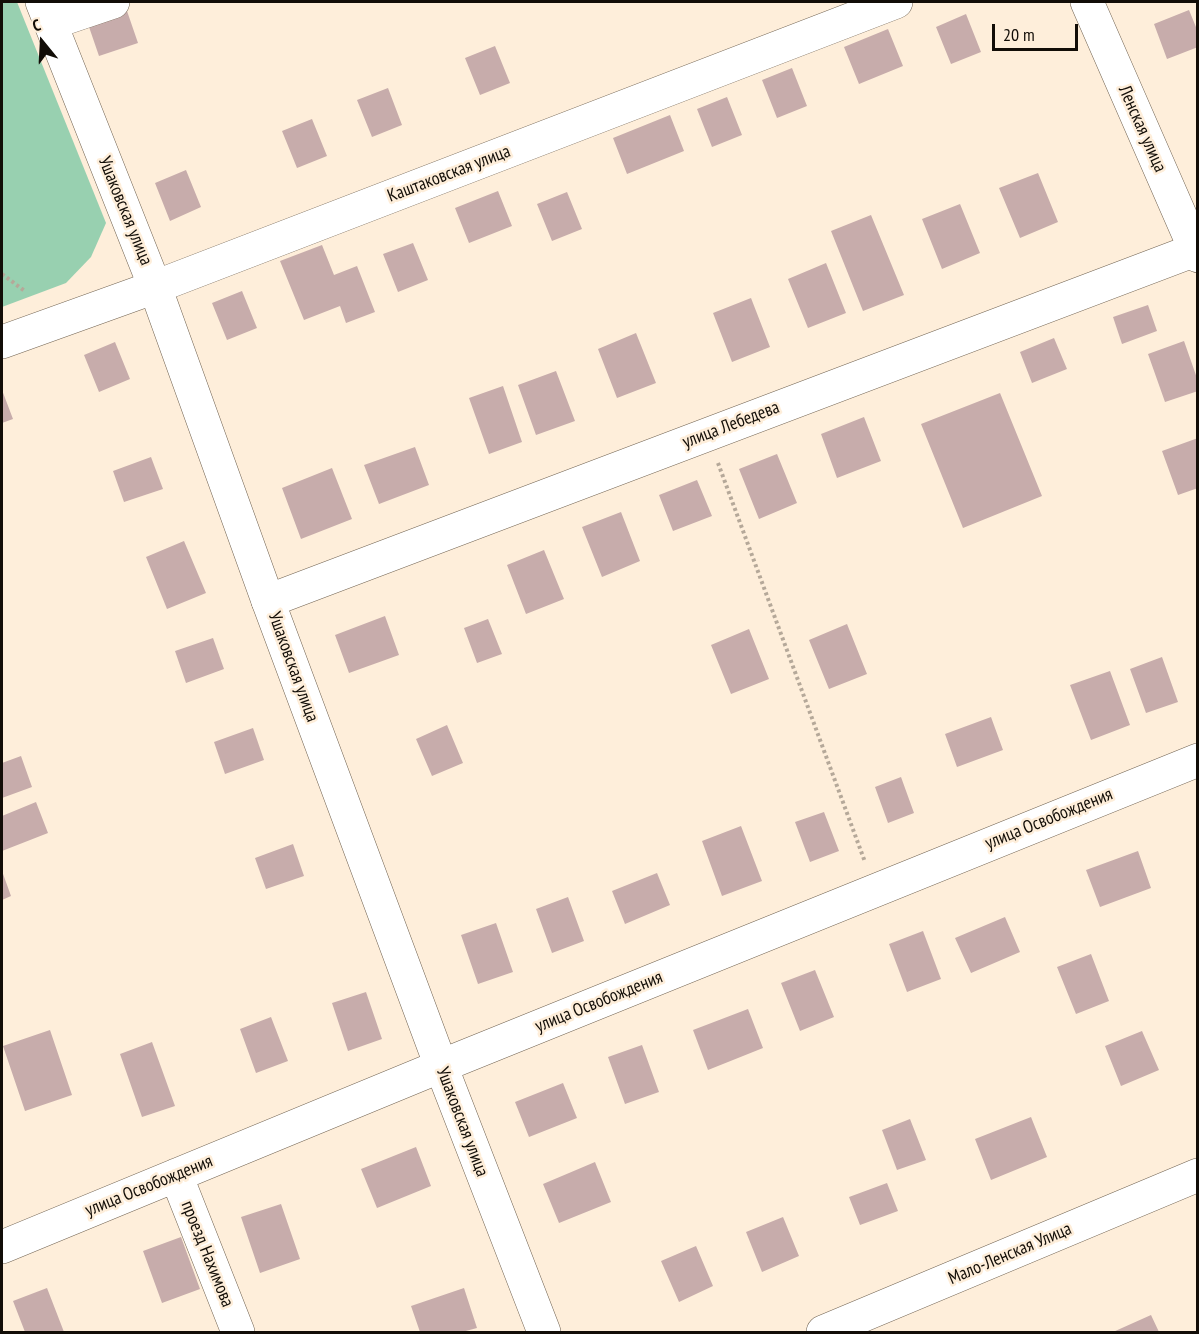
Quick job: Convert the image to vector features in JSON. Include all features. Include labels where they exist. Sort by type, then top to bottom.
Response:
[{"type":"street","points":[[47,12],[113,2]]},
{"type":"street","name":"Каштаковская улица","points":[[2,342],[155,287],[896,2]]},
{"type":"street","name":"Ленская улица","points":[[1087,2],[1196,253]]},
{"type":"street","name":"Ушаковская улица","points":[[47,12],[155,287],[268,601],[441,1066],[544,1332]]},
{"type":"street","name":"улица Лебедева","points":[[268,601],[707,434],[1196,253]]},
{"type":"street","name":"улица Освобождения","points":[[2,1248],[441,1066],[1197,760]]},
{"type":"street","name":"Мало-Ленская Улица","points":[[823,1332],[1197,1174]]},
{"type":"street","name":"проезд Нахимова","points":[[176,1175],[238,1332]]},
{"type":"path","points":[[2,274],[26,292]]},
{"type":"path","points":[[707,434],[875,889]]},
{"type":"green space","points":[[2,2],[17,2],[106,223],[91,257],[66,283],[2,307]]},
{"type":"building","points":[[1189,10],[1198,32],[1198,47],[1167,59],[1154,24]]},
{"type":"building","points":[[127,11],[138,43],[99,56],[88,24]]},
{"type":"building","points":[[966,14],[981,52],[951,64],[936,27]]},
{"type":"building","points":[[888,29],[903,66],[859,84],[844,47]]},
{"type":"building","points":[[495,46],[510,83],[480,95],[465,58]]},
{"type":"building","points":[[792,68],[807,106],[777,118],[762,80]]},
{"type":"building","points":[[388,88],[402,125],[372,137],[357,100]]},
{"type":"building","points":[[727,97],[742,135],[712,147],[697,109]]},
{"type":"building","points":[[670,115],[684,151],[627,174],[613,138]]},
{"type":"building","points":[[312,119],[327,156],[297,168],[282,131]]},
{"type":"building","points":[[186,170],[201,207],[170,221],[155,183]]},
{"type":"building","points":[[1038,173],[1058,222],[1020,238],[999,188]]},
{"type":"building","points":[[498,191],[512,226],[469,243],[455,208]]},
{"type":"building","points":[[567,192],[582,229],[552,241],[537,204]]},
{"type":"building","points":[[960,204],[980,253],[942,269],[922,219]]},
{"type":"building","points":[[871,215],[904,295],[863,311],[831,231]]},
{"type":"building","points":[[413,243],[428,280],[398,292],[383,254]]},
{"type":"building","points":[[322,245],[334,275],[357,266],[375,312],[346,323],[340,306],[304,320],[280,261]]},
{"type":"building","points":[[826,263],[846,313],[808,328],[788,279]]},
{"type":"building","points":[[242,291],[257,328],[227,340],[212,303]]},
{"type":"building","points":[[751,298],[770,347],[732,362],[713,313]]},
{"type":"building","points":[[1148,305],[1157,331],[1122,344],[1113,317]]},
{"type":"building","points":[[636,333],[656,383],[617,398],[598,349]]},
{"type":"building","points":[[1054,338],[1067,369],[1032,383],[1020,352]]},
{"type":"building","points":[[1184,341],[1198,381],[1198,391],[1165,402],[1148,354]]},
{"type":"building","points":[[115,342],[130,379],[99,392],[84,355]]},
{"type":"building","points":[[556,371],[575,421],[536,435],[518,385]]},
{"type":"building","points":[[503,386],[522,442],[489,454],[469,398]]},
{"type":"building","points":[[2,390],[13,419],[2,423]]},
{"type":"building","points":[[1000,393],[1042,496],[963,528],[921,424]]},
{"type":"building","points":[[864,417],[881,461],[837,478],[821,434]]},
{"type":"building","points":[[1198,438],[1198,488],[1178,495],[1162,451]]},
{"type":"building","points":[[415,447],[429,485],[379,504],[364,465]]},
{"type":"building","points":[[777,454],[797,503],[759,519],[739,469]]},
{"type":"building","points":[[151,457],[163,489],[124,502],[113,471]]},
{"type":"building","points":[[332,468],[352,519],[301,539],[282,488]]},
{"type":"building","points":[[697,480],[712,516],[673,531],[659,495]]},
{"type":"building","points":[[621,512],[640,561],[602,577],[582,527]]},
{"type":"building","points":[[184,541],[206,593],[167,609],[146,557]]},
{"type":"building","points":[[544,550],[564,599],[526,614],[507,565]]},
{"type":"building","points":[[385,616],[399,655],[349,673],[335,635]]},
{"type":"building","points":[[488,619],[502,654],[477,663],[464,628]]},
{"type":"building","points":[[847,624],[867,674],[829,689],[809,640]]},
{"type":"building","points":[[749,629],[769,679],[731,694],[711,645]]},
{"type":"building","points":[[213,638],[224,669],[186,683],[175,651]]},
{"type":"building","points":[[1162,657],[1178,702],[1146,713],[1130,669]]},
{"type":"building","points":[[1110,671],[1130,725],[1091,740],[1070,685]]},
{"type":"building","points":[[991,717],[1003,750],[957,767],[945,734]]},
{"type":"building","points":[[447,725],[463,763],[432,776],[416,739]]},
{"type":"building","points":[[253,728],[264,760],[225,774],[214,742]]},
{"type":"building","points":[[21,756],[32,787],[2,798],[2,763]]},
{"type":"building","points":[[901,777],[914,813],[888,823],[875,787]]},
{"type":"building","points":[[36,802],[48,833],[2,851],[2,816]]},
{"type":"building","points":[[824,812],[839,851],[810,862],[795,822]]},
{"type":"building","points":[[741,826],[762,881],[722,896],[702,841]]},
{"type":"building","points":[[293,844],[304,876],[266,889],[255,858]]},
{"type":"building","points":[[1138,851],[1151,888],[1100,907],[1086,870]]},
{"type":"building","points":[[2,871],[11,896],[2,900]]},
{"type":"building","points":[[657,873],[670,905],[625,924],[612,891]]},
{"type":"building","points":[[568,897],[584,941],[552,953],[536,909]]},
{"type":"building","points":[[1005,917],[1020,952],[971,973],[955,938]]},
{"type":"building","points":[[496,923],[513,972],[478,984],[461,935]]},
{"type":"building","points":[[923,931],[941,979],[907,992],[889,944]]},
{"type":"building","points":[[1091,954],[1109,1001],[1076,1014],[1057,967]]},
{"type":"building","points":[[815,970],[834,1017],[800,1031],[781,983]]},
{"type":"building","points":[[366,992],[382,1039],[348,1051],[332,1003]]},
{"type":"building","points":[[748,1009],[763,1048],[708,1070],[693,1030]]},
{"type":"building","points":[[271,1017],[288,1061],[256,1073],[240,1029]]},
{"type":"building","points":[[50,1030],[72,1095],[25,1111],[3,1046]]},
{"type":"building","points":[[1142,1031],[1159,1070],[1121,1086],[1105,1046]]},
{"type":"building","points":[[152,1042],[175,1106],[142,1117],[120,1054]]},
{"type":"building","points":[[642,1045],[659,1092],[625,1104],[608,1057]]},
{"type":"building","points":[[563,1083],[577,1118],[529,1137],[515,1102]]},
{"type":"building","points":[[1031,1117],[1047,1157],[991,1180],[975,1139]]},
{"type":"building","points":[[910,1119],[926,1160],[897,1170],[882,1130]]},
{"type":"building","points":[[416,1147],[431,1186],[377,1208],[361,1169]]},
{"type":"building","points":[[595,1162],[611,1202],[559,1223],[543,1184]]},
{"type":"building","points":[[887,1183],[898,1211],[860,1225],[849,1197]]},
{"type":"building","points":[[281,1204],[300,1259],[260,1273],[241,1217]]},
{"type":"building","points":[[783,1217],[799,1256],[762,1272],[746,1232]]},
{"type":"building","points":[[181,1237],[200,1289],[162,1303],[143,1251]]},
{"type":"building","points":[[696,1246],[713,1286],[679,1302],[661,1261]]},
{"type":"building","points":[[47,1288],[64,1332],[25,1332],[13,1301]]},
{"type":"building","points":[[464,1288],[477,1328],[462,1332],[420,1332],[411,1306]]},
{"type":"building","points":[[1151,1315],[1159,1332],[1113,1332]]}]
